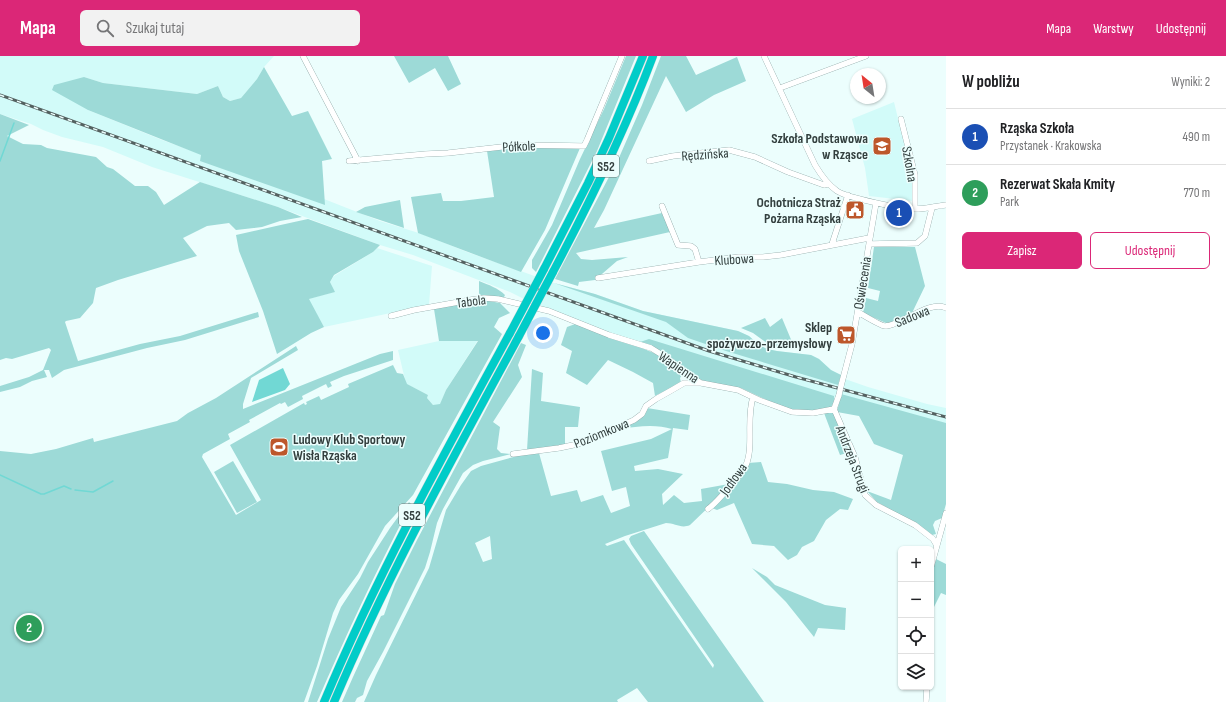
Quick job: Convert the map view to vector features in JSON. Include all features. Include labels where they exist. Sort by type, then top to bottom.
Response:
[{"type":"highway","name":"S52","points":[[324,702],[357,627],[390,558],[544,269],[588,183],[609,138],[643,56]]},
{"type":"highway","name":"S52","points":[[334,702],[396,568],[439,484],[553,272],[597,185],[618,141],[653,56]]},
{"type":"street","points":[[303,56],[358,161]]},
{"type":"street","name":"Półkole","points":[[349,161],[448,153],[516,145],[584,146],[622,56]]},
{"type":"street","points":[[764,56],[815,165],[828,184],[838,192],[848,196],[876,203],[915,209],[946,205]]},
{"type":"street","points":[[780,88],[866,56]]},
{"type":"street","name":"Szkolna","points":[[901,119],[914,175],[915,209]]},
{"type":"street","name":"Rędzińska","points":[[649,161],[674,156],[729,150],[755,157],[788,172],[824,185],[828,184]]},
{"type":"street","points":[[832,244],[848,196]]},
{"type":"street","name":"Oświecenia","points":[[834,410],[852,344],[876,203]]},
{"type":"street","points":[[662,206],[678,245],[692,246],[695,249],[699,262]]},
{"type":"street","name":"Klubowa","points":[[598,278],[699,262],[739,257],[781,255],[832,244],[869,241],[917,243],[925,236],[932,208]]},
{"type":"street","name":"Tabola","points":[[392,316],[418,309],[484,298],[498,299],[549,311]]},
{"type":"street","name":"Sadowa","points":[[858,312],[883,327],[891,325],[917,312],[941,306],[946,308]]},
{"type":"street","name":"Wapienna","points":[[549,311],[609,335],[651,348],[701,383],[738,390],[753,398],[792,412],[813,413],[834,410]]},
{"type":"street","points":[[684,383],[687,373]]},
{"type":"street","name":"Poziomkowa","points":[[512,454],[565,447],[597,438],[634,420],[642,414],[646,406],[656,398],[684,383],[701,383]]},
{"type":"street","name":"Jodłowa","points":[[708,508],[718,500],[738,477],[746,465],[748,460],[750,406],[753,398]]},
{"type":"street","name":"Andrzeja Strugi","points":[[834,410],[855,457],[866,495],[876,505],[915,526],[933,539],[936,544]]},
{"type":"street","points":[[934,556],[936,544],[946,512]]},
{"type":"street","points":[[926,702],[927,690]]},
{"type":"shaded area","points":[[0,56],[274,56],[241,98],[230,101],[223,97],[218,86],[197,94],[103,83],[84,77],[88,110],[162,140],[380,221],[422,234],[467,252],[554,283],[595,294],[643,311],[738,331],[749,336],[759,345],[767,349],[811,355],[819,359],[831,370],[841,375],[845,379],[927,404],[946,408],[946,428],[831,407],[609,333],[538,306],[510,292],[413,255],[380,245],[278,207],[152,167],[103,147],[62,137],[31,124],[0,114]]},
{"type":"shaded area","points":[[394,56],[448,56],[461,84],[448,91],[435,68],[409,83]]},
{"type":"shaded area","points":[[626,56],[636,56],[597,151],[536,272],[532,268],[532,260],[552,225]]},
{"type":"shaded area","points":[[661,56],[686,56],[696,75],[737,57],[746,81],[714,95],[686,112],[666,76],[604,210],[594,228],[662,213],[670,232],[576,253],[581,259],[592,260],[628,257],[617,261],[595,280],[579,282],[578,286],[555,279],[618,160]]},
{"type":"shaded area","points":[[264,67],[292,116],[308,111],[332,159],[322,161],[325,205],[200,161],[201,155],[88,110],[52,90],[54,85],[84,77],[103,83],[197,94],[218,86],[223,97],[230,101],[241,98],[257,79]]},
{"type":"shaded area","name":"Szkoła Podstawowa w Rząsce","points":[[894,102],[912,176],[913,201],[869,196],[865,168],[852,119]]},
{"type":"shaded area","points":[[0,114],[29,125],[7,136],[23,144],[41,145],[47,148],[96,157],[107,167],[113,169],[135,186],[148,186],[156,192],[164,205],[200,182],[278,207],[302,217],[280,221],[262,227],[236,230],[229,223],[207,226],[183,238],[197,256],[96,288],[93,303],[80,318],[65,322],[78,361],[140,344],[180,336],[258,312],[259,317],[185,340],[147,348],[64,370],[52,378],[49,370],[44,370],[47,377],[32,381],[20,387],[0,392],[0,386],[29,377],[43,370],[51,350],[49,348],[12,359],[6,358],[0,360]]},
{"type":"shaded area","points":[[515,147],[580,148],[545,230],[521,272],[418,233],[411,197],[441,193],[443,201],[461,201],[494,197],[487,151]]},
{"type":"shaded area","points":[[400,200],[404,228],[356,212],[365,207]]},
{"type":"shaded area","points":[[308,219],[380,245],[373,252],[334,275],[330,282],[335,292],[309,299],[324,327],[311,333],[277,354],[263,311],[239,251],[236,235]]},
{"type":"shaded area","points":[[874,247],[915,247],[925,286],[912,313],[892,322],[886,323],[863,313],[866,298],[878,301],[880,291],[868,288]]},
{"type":"shaded area","points":[[377,248],[432,266],[429,305],[324,327],[308,299],[334,292],[330,282],[334,276]]},
{"type":"shaded area","points":[[479,281],[499,290],[505,295],[504,297],[479,297]]},
{"type":"shaded area","points":[[554,283],[595,294],[643,311],[738,331],[749,336],[759,345],[767,349],[811,355],[819,359],[831,370],[841,375],[838,385],[688,338],[666,322]]},
{"type":"shaded area","points":[[484,300],[500,303],[510,313],[499,318],[494,327],[502,334],[413,495],[385,526],[358,574],[339,600],[333,613],[317,666],[304,702],[0,702],[0,451],[31,454],[56,449],[93,438],[94,442],[177,421],[188,413],[216,398],[296,346],[298,350],[251,378],[243,404],[243,409],[380,354],[393,351],[393,360],[330,382],[332,386],[328,388],[326,384],[302,396],[303,399],[288,407],[285,402],[280,403],[249,420],[250,422],[228,434],[230,439],[203,454],[202,457],[236,515],[261,500],[230,445],[304,403],[305,405],[307,404],[306,402],[319,396],[321,400],[349,387],[348,384],[393,365],[397,373],[403,374],[407,384],[428,395],[427,398],[433,405],[440,404],[446,390],[478,341],[439,341],[434,309]]},
{"type":"shaded area","points":[[765,318],[770,327],[782,318],[795,349],[771,346],[753,333],[741,328]]},
{"type":"shaded area","points":[[578,323],[665,358],[683,373],[680,378],[681,383],[655,396],[653,383],[608,360],[587,385],[566,373],[572,351],[561,345],[567,327]]},
{"type":"shaded area","points":[[649,339],[834,396],[834,402],[831,407],[814,411],[790,409],[741,388],[706,382],[697,378],[668,356],[640,342]]},
{"type":"shaded area","points":[[478,340],[446,390],[440,405],[433,405],[427,398],[428,395],[406,384],[398,350],[439,341]]},
{"type":"shaded area","points":[[521,343],[526,345],[518,365],[522,377],[493,422],[500,427],[497,449],[501,453],[511,454],[483,461],[473,465],[463,473],[437,523],[425,568],[367,681],[363,695],[357,698],[355,702],[342,702],[381,616],[384,615],[395,584]]},
{"type":"shaded area","points":[[283,368],[290,384],[285,390],[252,402],[259,380]]},
{"type":"shaded area","points":[[532,369],[543,373],[541,401],[580,407],[578,427],[565,427],[565,446],[527,450]]},
{"type":"shaded area","points":[[841,394],[946,423],[946,504],[942,518],[935,521],[933,525],[936,534],[932,535],[920,526],[877,502],[867,491],[891,500],[903,455],[874,444],[859,416],[837,412]]},
{"type":"shaded area","points":[[647,408],[690,415],[688,430],[673,428],[668,458],[634,466],[635,471],[658,469],[683,474],[662,494],[663,505],[674,495],[684,503],[702,501],[701,489],[729,484],[717,499],[690,525],[681,526],[666,523],[605,544],[607,546],[624,540],[713,668],[714,665],[631,544],[629,539],[631,536],[644,531],[764,702],[648,702],[637,688],[617,700],[618,702],[364,702],[429,568],[446,510],[471,471],[481,466],[517,456],[539,453],[551,496],[577,490],[581,502],[603,495],[611,513],[630,506],[626,487],[612,491],[601,451],[651,439],[672,429],[660,426],[647,426],[621,429]],"holes":[[[490,536],[492,559],[483,562],[475,543]]]},
{"type":"shaded area","points":[[831,412],[834,414],[850,452],[840,455],[824,413]]},
{"type":"shaded area","points":[[233,461],[257,502],[237,513],[214,472]]},
{"type":"shaded area","points":[[761,462],[768,482],[834,492],[853,499],[848,510],[840,509],[826,520],[814,541],[802,547],[797,555],[788,560],[774,546],[752,544],[734,503],[717,510],[712,508],[748,463]]},
{"type":"shaded area","points":[[409,502],[411,504],[362,602],[317,702],[308,702],[328,639],[341,607],[390,528]]},
{"type":"shaded area","points":[[936,559],[946,564],[946,595],[941,593],[934,607],[934,582],[934,564]]},
{"type":"shaded area","points":[[752,568],[767,577],[775,585],[825,605],[846,608],[845,630],[818,628],[814,637],[786,602]]},
{"type":"waterway","points":[[0,161],[14,123]]},
{"type":"waterway","points":[[0,475],[41,494],[64,486],[71,489]]},
{"type":"waterway","points":[[75,490],[93,492],[113,481]]},
{"type":"railway","points":[[0,95],[709,351],[796,377],[946,417]]},
{"type":"place","name":"Szkoła Podstawowa w Rząsce","points":[[882,146]]},
{"type":"place","name":"Ochotnicza Straż Pożarna Rząska","points":[[855,210]]},
{"type":"place","name":"Rząska Szkoła","points":[[899,213]]},
{"type":"place","name":"Sklep spożywczo-przemysłowy","points":[[846,335]]},
{"type":"place","name":"Ludowy Klub Sportowy Wisła Rząska","points":[[279,447]]},
{"type":"place","name":"Rezerwat Skała Kmity","points":[[29,628]]}]
